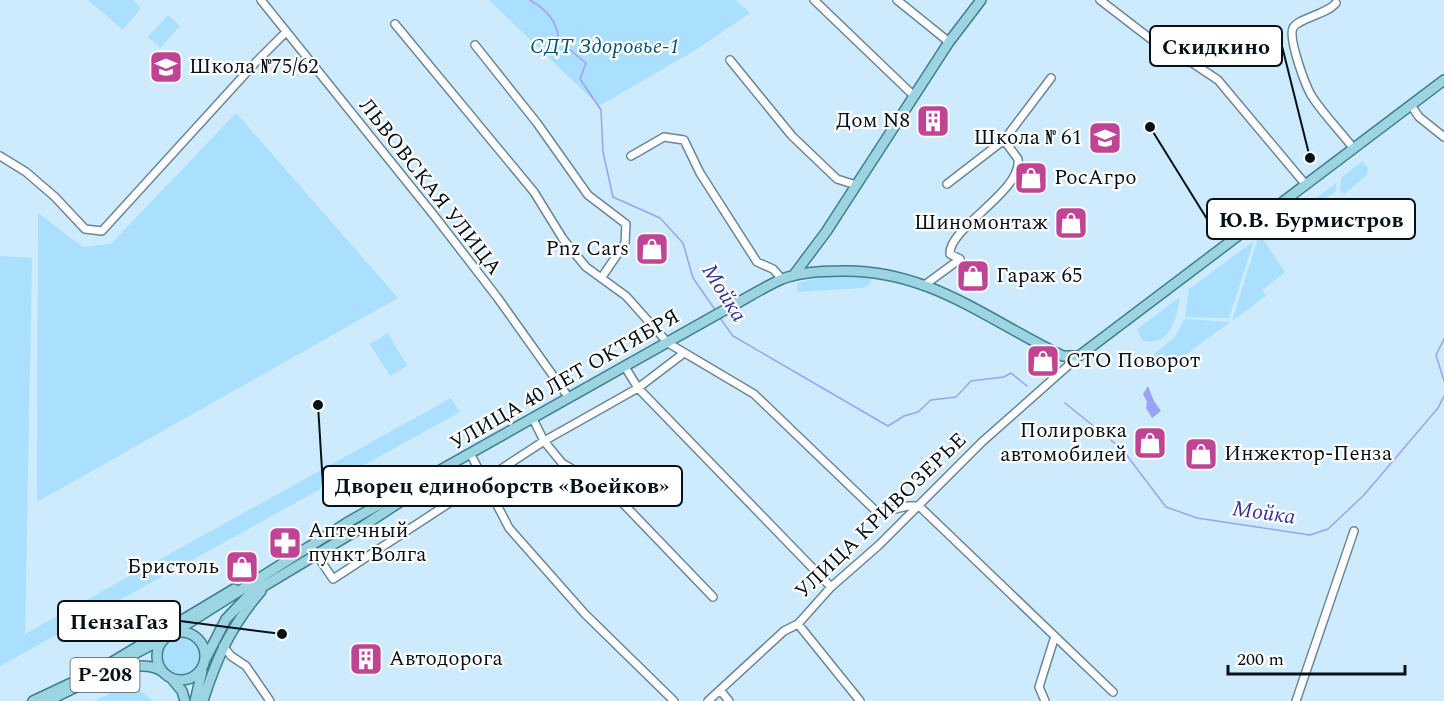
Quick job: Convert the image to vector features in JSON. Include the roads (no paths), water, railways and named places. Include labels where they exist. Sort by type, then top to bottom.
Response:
[{"type":"main road","points":[[793,276],[950,42],[981,0]]},
{"type":"main road","name":"УЛИЦА КРИВОЗЕРЬЕ","points":[[1079,356],[1444,80]]},
{"type":"main road","points":[[793,276],[826,271],[865,270],[896,275],[926,284],[1057,354],[1071,358],[1079,356]]},
{"type":"main road","name":"УЛИЦА 40 ЛЕТ ОКТЯБРЯ","points":[[33,701],[136,655],[266,578],[420,481],[471,455],[730,307],[782,279],[793,276]]},
{"type":"main road","points":[[312,549],[328,546],[423,488],[456,463]]},
{"type":"main road","name":"УЛИЦА 40 ЛЕТ ОКТЯБРЯ","points":[[97,671],[179,620],[302,561],[312,549]]},
{"type":"main road","points":[[204,697],[223,646],[238,618],[266,578]]},
{"type":"main road","name":"УЛИЦА 40 ЛЕТ ОКТЯБРЯ","points":[[195,701],[205,662],[233,611],[266,578]]},
{"type":"main road","points":[[167,675],[188,680],[199,673],[205,662],[203,645],[198,638],[186,632],[170,635],[160,644],[157,657],[167,675],[178,686],[185,701]]},
{"type":"main road","name":"Р-208","points":[[48,701],[107,675],[132,667],[148,666],[167,675]]},
{"type":"street","name":"ЛЬВОВСКАЯ УЛИЦА","points":[[261,0],[443,226],[569,398]]},
{"type":"street","points":[[814,0],[914,95]]},
{"type":"street","points":[[897,0],[950,42]]},
{"type":"street","points":[[1100,0],[1169,53],[1191,62],[1218,80],[1306,185]]},
{"type":"street","points":[[1336,3],[1327,12],[1297,23],[1293,29],[1292,39],[1312,97],[1354,149]]},
{"type":"street","points":[[395,24],[534,192],[565,243],[586,267],[602,277],[637,307],[668,343],[754,394],[878,513],[908,506],[919,506],[1113,692]]},
{"type":"street","points":[[0,156],[26,172],[56,197],[85,229],[102,231],[286,32]]},
{"type":"street","points":[[475,45],[537,123],[588,195],[626,224],[627,237],[623,249],[608,266],[602,277]]},
{"type":"street","points":[[730,60],[792,135],[837,178],[856,185]]},
{"type":"street","points":[[947,184],[1004,140],[1051,78]]},
{"type":"street","points":[[1411,105],[1419,117],[1444,137]]},
{"type":"street","points":[[631,156],[664,137],[684,140],[700,173],[757,262],[773,269],[782,279]]},
{"type":"street","points":[[926,284],[960,259],[950,254],[951,248],[969,224],[1016,177],[1018,159],[1004,140]]},
{"type":"street","points":[[312,549],[333,579],[544,441],[638,388],[684,353]]},
{"type":"street","name":"УЛИЦА КРИВОЗЕРЬЕ","points":[[708,701],[784,632],[798,624],[831,587],[919,506],[982,442],[1079,356]]},
{"type":"street","points":[[625,367],[638,388],[831,587]]},
{"type":"street","points":[[533,419],[544,441],[562,463],[613,493],[713,597]]},
{"type":"street","points":[[471,455],[509,528],[585,614],[674,701]]},
{"type":"street","points":[[1297,701],[1354,531]]},
{"type":"street","points":[[327,570],[328,546]]},
{"type":"street","points":[[302,561],[318,563],[327,570]]},
{"type":"street","points":[[798,624],[860,701]]},
{"type":"street","points":[[1045,701],[1039,687],[1055,636]]},
{"type":"street","points":[[223,646],[231,656],[246,666],[270,701]]},
{"type":"street","points":[[205,662],[219,655],[231,656]]},
{"type":"street","points":[[720,690],[729,701]]},
{"type":"water","points":[[1148,386],[1161,411],[1152,418],[1146,408],[1147,402],[1143,394]]},
{"type":"waterway","name":"Мойка","points":[[530,0],[550,17],[559,41],[586,63],[580,79],[601,110],[603,152],[613,197],[660,218],[683,243],[693,278],[716,311]]},
{"type":"waterway","name":"Мойка","points":[[720,318],[733,336],[888,426],[904,416],[918,412],[931,400],[956,397],[971,381],[1004,377],[1011,373],[1027,386]]},
{"type":"waterway","name":"Мойка","points":[[1444,339],[1436,355],[1444,381]]},
{"type":"waterway","name":"Мойка","points":[[1065,403],[1122,449],[1166,507],[1197,518],[1310,535],[1328,529],[1364,495],[1438,408],[1444,396]]},
{"type":"place","name":"Школа №75/62","points":[[166,67]]},
{"type":"place","name":"Дом N8","points":[[933,121]]},
{"type":"place","name":"Ю.В. Бурмистров","points":[[1150,127]]},
{"type":"place","name":"Школа № 61","points":[[1105,138]]},
{"type":"place","name":"Скидкино","points":[[1310,158]]},
{"type":"place","name":"РосАгро","points":[[1031,178]]},
{"type":"place","name":"Шиномонтаж","points":[[1071,223]]},
{"type":"place","name":"Pnz Cars","points":[[652,249]]},
{"type":"place","name":"Гараж 65","points":[[973,276]]},
{"type":"place","name":"СТО Поворот","points":[[1043,361]]},
{"type":"place","name":"Дворец единоборств «Воейков»","points":[[318,405]]},
{"type":"place","name":"Полировка автомобилей","points":[[1150,443]]},
{"type":"place","name":"Инжектор-Пенза","points":[[1201,454]]},
{"type":"place","name":"Аптечный пункт Волга","points":[[285,543]]},
{"type":"place","name":"Бристоль","points":[[242,567]]},
{"type":"place","name":"ПензаГаз","points":[[282,634]]},
{"type":"place","name":"Автодорога","points":[[366,659]]},
{"type":"park label","name":"СДТ Здоровье-1","points":[[605,47]]}]
